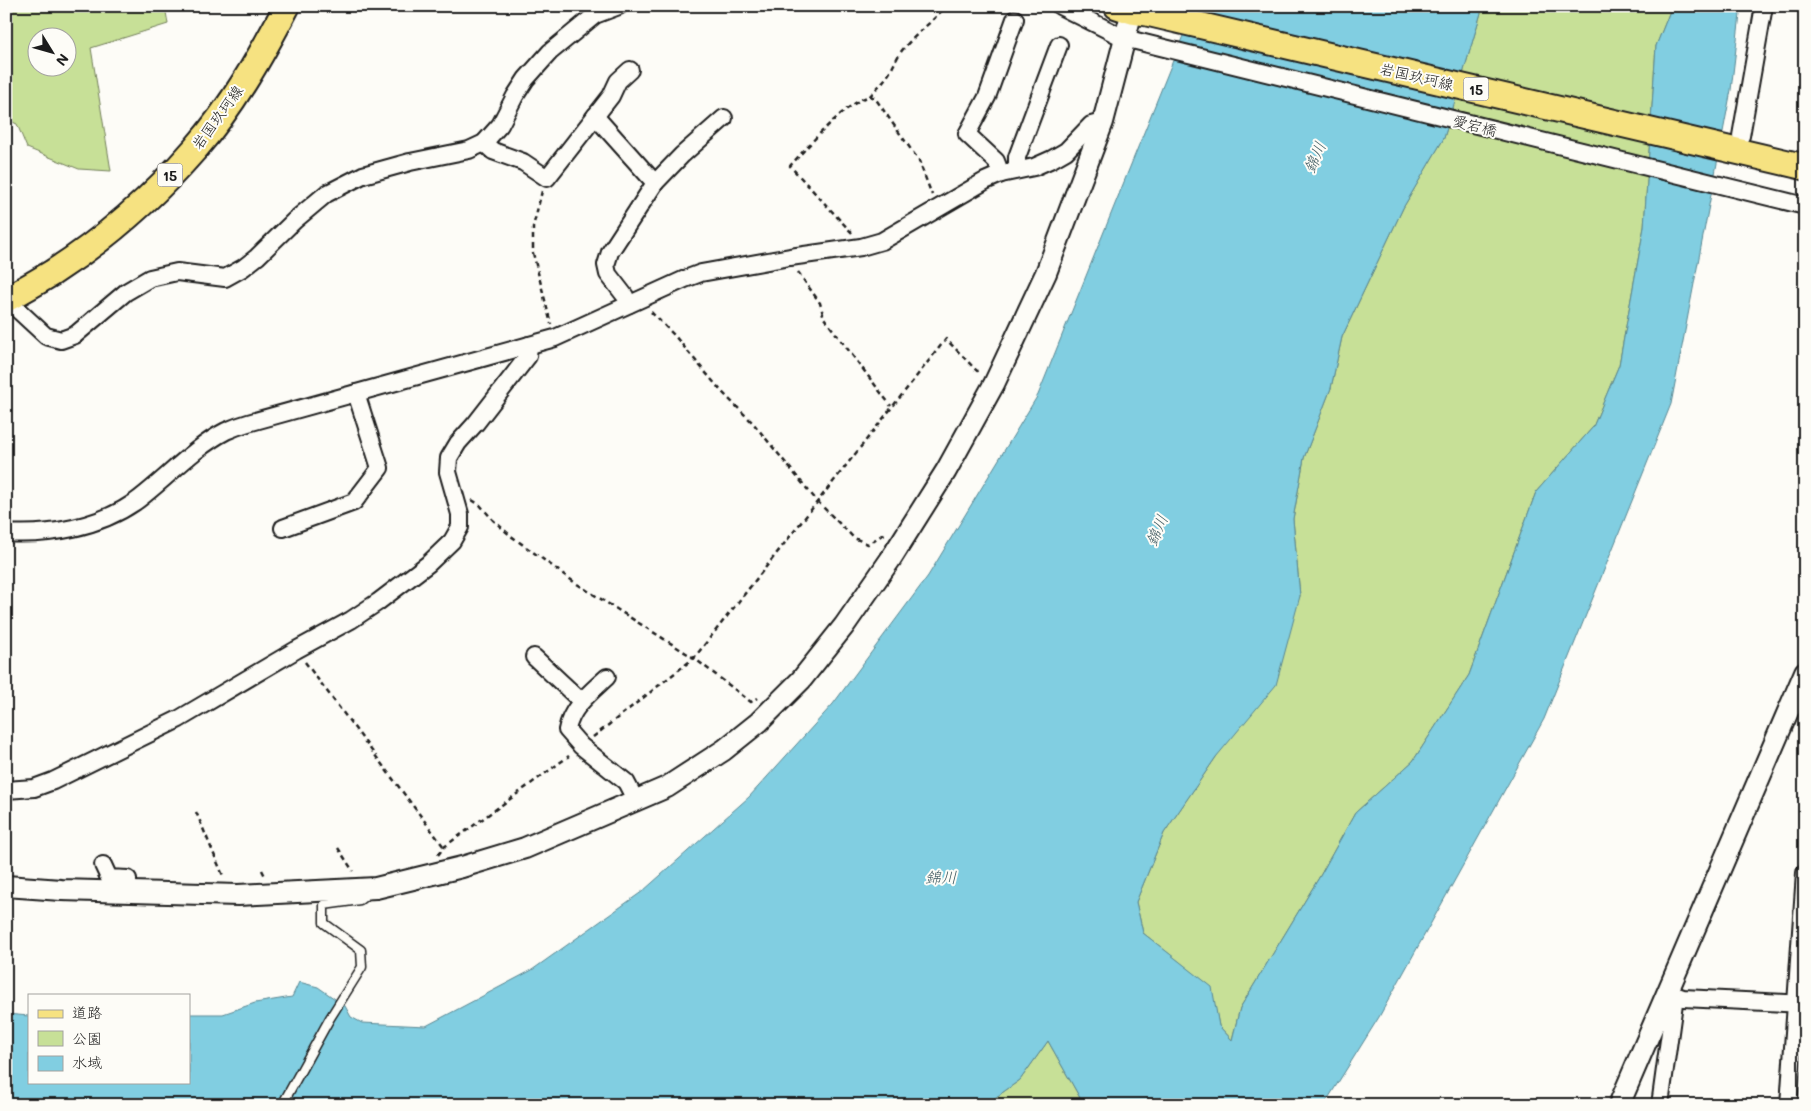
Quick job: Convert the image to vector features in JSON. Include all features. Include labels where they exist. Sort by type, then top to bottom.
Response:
[{"type":"main road","name":"岩国玖珂線","points":[[6,299],[52,273],[116,227],[165,181],[196,148],[227,107],[256,63],[287,6]]},
{"type":"main road","name":"岩国玖珂線","points":[[1132,9],[1805,167]]},
{"type":"street","points":[[6,299],[46,336],[61,340],[75,335],[126,292],[150,278],[177,272],[225,278],[243,268],[326,194],[363,175],[410,162],[469,150],[484,143],[500,125],[526,79],[550,52],[595,15],[619,6]]},
{"type":"street","name":"愛宕橋","points":[[1060,6],[1124,38],[1146,44],[1805,206]]},
{"type":"street","points":[[1741,136],[1764,6]]},
{"type":"street","points":[[6,886],[61,890],[238,895],[376,888],[462,867],[525,848],[667,787],[724,750],[759,722],[801,680],[844,626],[890,560],[946,471],[994,384],[1046,273],[1103,122],[1132,9]]},
{"type":"street","points":[[1001,174],[996,161],[967,134],[987,97],[1015,19]]},
{"type":"street","points":[[1017,170],[1017,157],[1059,45]]},
{"type":"street","points":[[484,143],[493,151],[523,162],[547,178],[611,96],[618,81],[630,70]]},
{"type":"street","points":[[595,116],[655,183]]},
{"type":"street","points":[[635,302],[625,296],[608,274],[606,265],[610,252],[655,183],[682,155],[724,118]]},
{"type":"street","points":[[6,533],[51,533],[109,517],[134,503],[200,449],[225,432],[248,422],[555,338],[701,273],[790,257],[861,247],[882,241],[985,181],[1001,174],[1034,167],[1052,159],[1066,150],[1091,125],[1103,122]]},
{"type":"street","points":[[6,790],[34,788],[66,775],[179,719],[351,620],[378,602],[441,552],[452,541],[460,526],[460,514],[448,472],[449,458],[458,443],[528,356],[529,345]]},
{"type":"street","points":[[283,528],[354,502],[380,468],[356,393]]},
{"type":"street","points":[[534,656],[581,701]]},
{"type":"street","points":[[1619,1105],[1670,994],[1805,672]]},
{"type":"street","points":[[607,677],[581,701],[568,721],[567,730],[582,746],[626,782],[636,801]]},
{"type":"street","points":[[103,866],[109,878],[128,879],[128,892]]},
{"type":"street","points":[[1789,1105],[1800,1004],[1805,873]]},
{"type":"street","points":[[1670,994],[1683,998],[1800,1004]]},
{"type":"street","points":[[1660,1105],[1670,994]]},
{"type":"lane","points":[[282,1105],[330,1018],[362,967],[361,950],[324,923],[324,905],[360,900],[376,888]]},
{"type":"path","points":[[861,247],[856,238],[790,166],[838,118],[860,99],[870,96],[887,77],[894,62],[917,33],[934,21],[946,6]]},
{"type":"path","points":[[870,96],[875,98],[919,161],[937,208]]},
{"type":"path","points":[[547,178],[538,201],[533,227],[532,253],[555,338]]},
{"type":"path","points":[[790,257],[793,265],[820,304],[824,318],[892,406]]},
{"type":"path","points":[[635,302],[646,307],[674,335],[722,392],[753,423],[817,501],[854,538],[868,544],[890,528]]},
{"type":"path","points":[[296,650],[444,847],[582,746],[694,658],[946,339],[977,371],[984,369]]},
{"type":"path","points":[[452,486],[480,505],[511,536],[558,571],[694,658],[751,702],[760,697]]},
{"type":"path","points":[[196,812],[224,879]]},
{"type":"path","points":[[338,848],[353,872]]},
{"type":"green space","points":[[6,6],[165,6],[168,24],[91,48],[111,171],[79,169],[27,148],[17,124],[6,119]]},
{"type":"green space","points":[[1483,6],[1672,6],[1656,46],[1644,227],[1619,365],[1593,427],[1536,492],[1469,675],[1413,761],[1355,813],[1320,876],[1240,1008],[1232,1040],[1219,1026],[1211,987],[1143,933],[1136,902],[1164,833],[1216,757],[1300,596],[1293,519],[1304,458],[1331,388],[1342,337],[1403,208],[1444,138]]},
{"type":"green space","points":[[1048,1041],[1084,1105],[985,1105],[1020,1080]]},
{"type":"water","name":"錦川","points":[[1195,6],[1483,6],[1444,138],[1403,208],[1342,337],[1331,388],[1304,458],[1293,519],[1300,596],[1276,685],[1216,757],[1164,833],[1136,902],[1143,933],[1212,987],[1219,1026],[1232,1040],[1240,1008],[1320,876],[1355,813],[1413,761],[1469,675],[1536,492],[1593,427],[1619,365],[1644,227],[1656,46],[1672,6],[1741,6],[1731,90],[1671,404],[1544,719],[1379,1017],[1324,1105],[1084,1105],[1048,1041],[1020,1080],[985,1105],[6,1105],[6,1014],[28,1016],[28,1084],[190,1084],[190,1014],[223,1014],[255,1003],[292,997],[299,982],[318,987],[345,1006],[351,1017],[362,1023],[426,1026],[532,970],[643,891],[749,797],[833,704],[928,576],[1038,395]]}]
